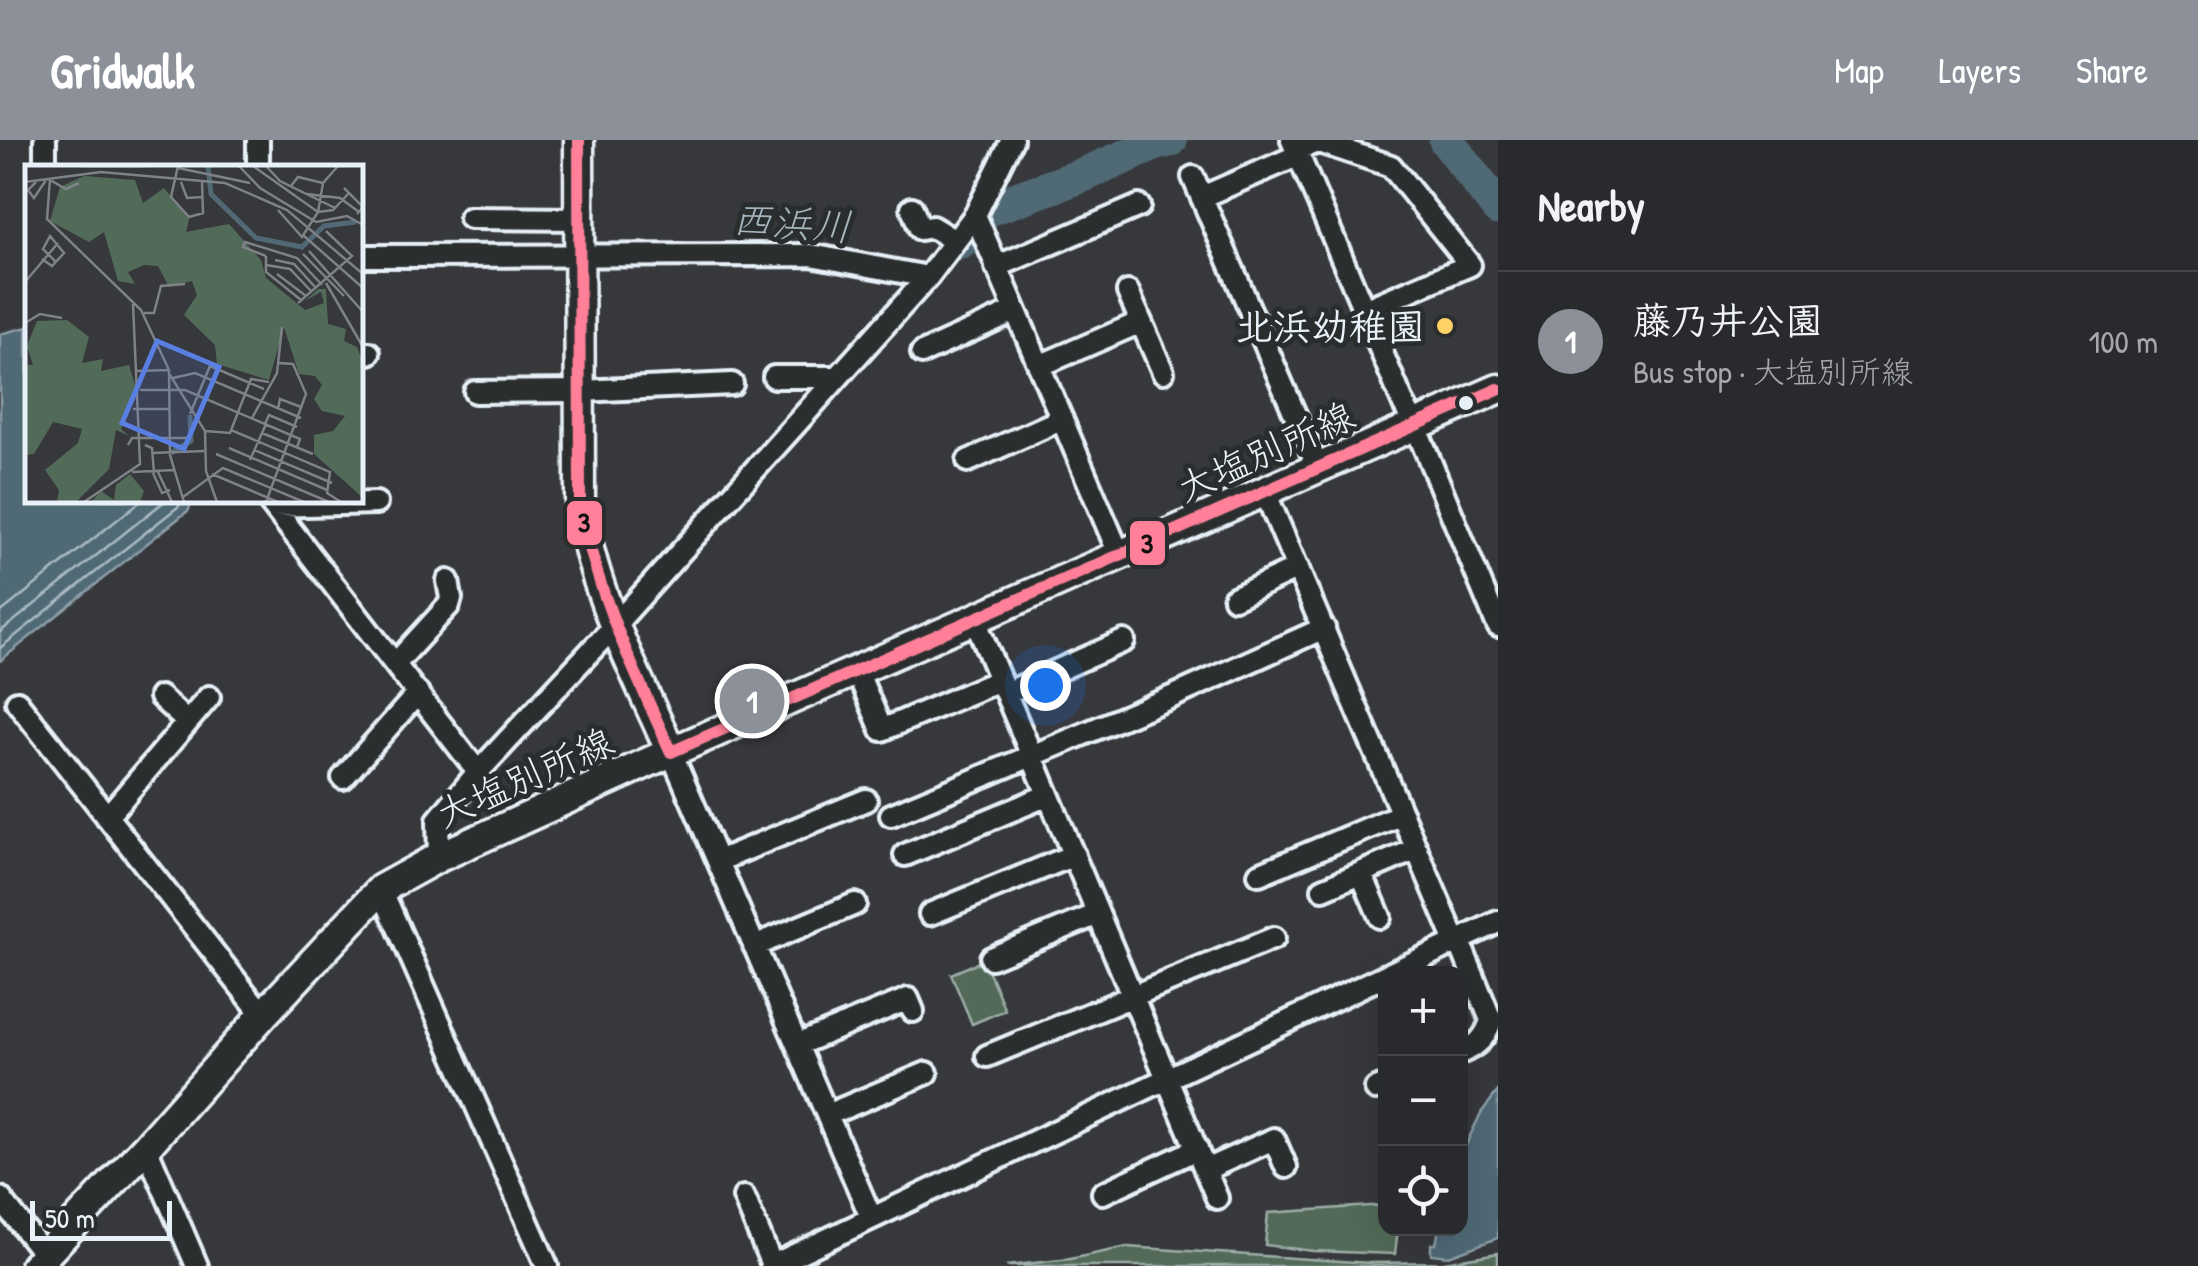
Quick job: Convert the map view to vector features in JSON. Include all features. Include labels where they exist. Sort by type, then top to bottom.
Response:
[{"type":"main road","points":[[579,140],[582,520],[593,568],[671,752]]},
{"type":"main road","name":"大塩別所線","points":[[40,1260],[382,889],[438,856],[1498,389]]},
{"type":"street","points":[[438,856],[438,820],[928,277],[975,216],[1012,140]]},
{"type":"street","points":[[1318,470],[1197,187],[1319,142],[1390,166],[1473,269],[1364,310]]},
{"type":"street","points":[[1295,148],[1498,626]]},
{"type":"street","points":[[996,266],[1139,206]]},
{"type":"street","points":[[912,208],[920,230],[932,227],[956,241]]},
{"type":"street","points":[[975,216],[1120,556]]},
{"type":"street","points":[[470,218],[579,219]]},
{"type":"street","points":[[362,256],[810,255],[928,277]]},
{"type":"street","points":[[1128,292],[1163,372]]},
{"type":"street","points":[[922,354],[1015,311]]},
{"type":"street","points":[[1039,366],[1141,322]]},
{"type":"street","points":[[774,377],[838,378]]},
{"type":"street","points":[[474,392],[732,384]]},
{"type":"street","points":[[968,460],[1062,419]]},
{"type":"street","points":[[1265,492],[1491,1020],[1493,1030],[1468,1050]]},
{"type":"street","points":[[271,503],[478,772]]},
{"type":"street","points":[[271,503],[376,503]]},
{"type":"street","points":[[1234,598],[1298,568]]},
{"type":"street","points":[[395,664],[449,605],[452,598],[448,581]]},
{"type":"street","points":[[975,620],[1217,1198]]},
{"type":"street","points":[[890,815],[1174,696],[1324,628]]},
{"type":"street","points":[[857,671],[882,730],[1003,686],[1091,646],[1124,641]]},
{"type":"street","points":[[342,778],[418,693]]},
{"type":"street","points":[[160,697],[189,729]]},
{"type":"street","points":[[107,817],[189,729],[208,697]]},
{"type":"street","points":[[16,702],[263,1014]]},
{"type":"street","points":[[671,752],[871,1217]]},
{"type":"street","points":[[905,856],[1048,795]]},
{"type":"street","points":[[718,862],[866,800]]},
{"type":"street","points":[[1259,874],[1402,814]]},
{"type":"street","points":[[1322,889],[1417,849]]},
{"type":"street","points":[[930,914],[1074,855]]},
{"type":"street","points":[[1361,873],[1380,917]]},
{"type":"street","points":[[382,889],[546,1266]]},
{"type":"street","points":[[754,946],[855,904]]},
{"type":"street","points":[[990,958],[1098,914]]},
{"type":"street","points":[[1404,966],[1498,922]]},
{"type":"street","points":[[986,1056],[1274,938]]},
{"type":"street","points":[[744,1196],[772,1266],[1378,978]]},
{"type":"street","points":[[797,1045],[908,999],[913,1012]]},
{"type":"street","points":[[827,1115],[927,1073]]},
{"type":"street","points":[[1206,1170],[1274,1139],[1286,1167]]},
{"type":"street","points":[[146,1147],[197,1266]]},
{"type":"street","points":[[1103,1192],[1196,1149]]},
{"type":"street","points":[[0,1198],[40,1260]]},
{"type":"green space","points":[[984,960],[1005,1010],[972,1024],[951,974]]},
{"type":"green space","points":[[1378,1205],[1378,1236],[1397,1236],[1395,1254],[1265,1245],[1268,1213]]},
{"type":"green space","points":[[1127,1247],[1371,1263],[1444,1262],[1498,1253],[1498,1266],[1006,1266],[1070,1259]]},
{"type":"water","points":[[25,328],[25,502],[191,502],[189,510],[0,661],[0,334]]},
{"type":"water","points":[[1498,1091],[1498,1238],[1449,1256],[1431,1254],[1431,1244],[1436,1244],[1438,1236],[1468,1236],[1468,1140],[1481,1113]]},
{"type":"waterway","name":"西浜川","points":[[961,242],[986,210],[1170,140]]},
{"type":"waterway","name":"西浜川","points":[[1446,140],[1498,208]]},
{"type":"transit line","name":"3","points":[[579,140],[580,502],[606,599],[671,752],[1498,389]]},
{"type":"place","name":"北浜幼稚園","points":[[1445,326]]},
{"type":"place","name":"藤乃井公園","points":[[752,701]]}]
